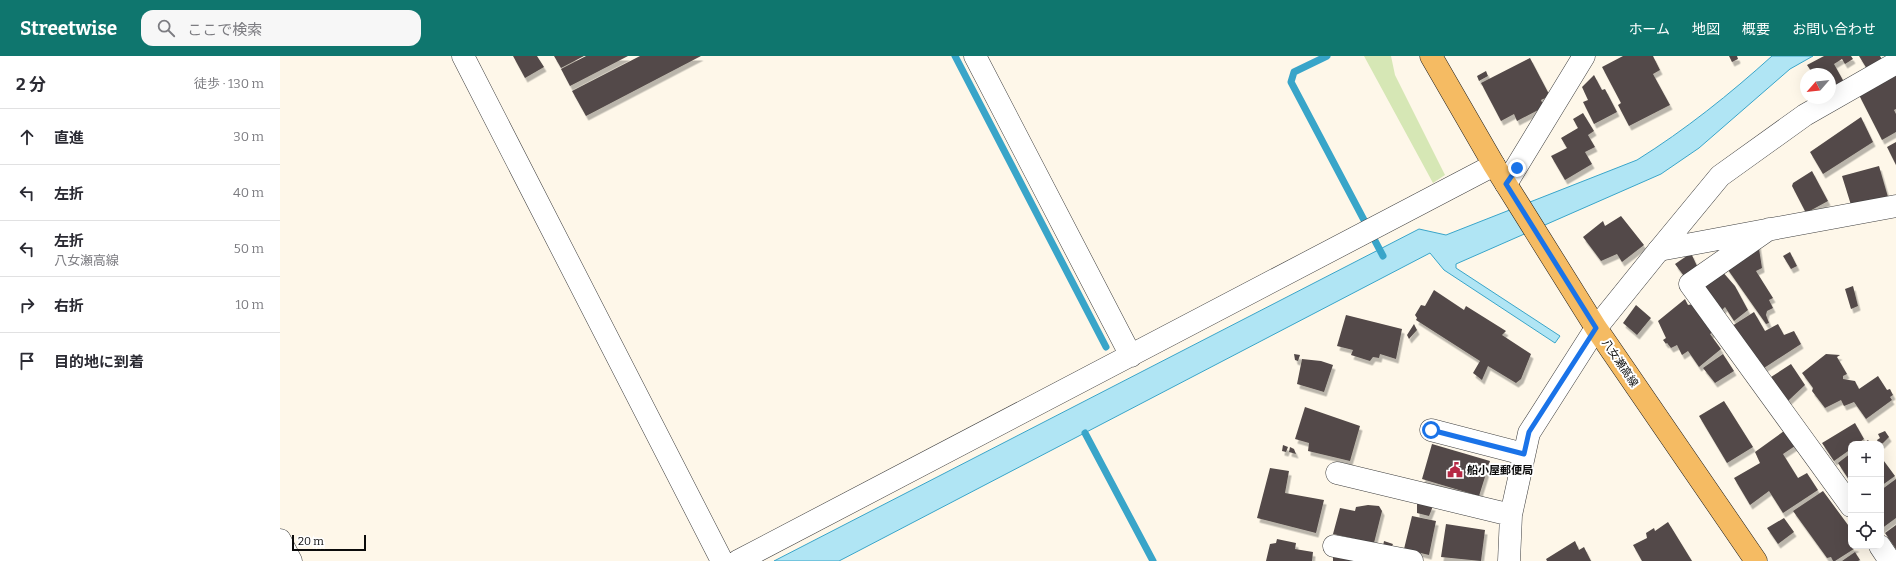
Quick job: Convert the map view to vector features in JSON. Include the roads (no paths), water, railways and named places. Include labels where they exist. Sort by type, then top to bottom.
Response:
[{"type":"main road","name":"八女瀬高線","points":[[1431,56],[1494,165],[1596,328],[1756,561]]},
{"type":"street","points":[[463,56],[722,561]]},
{"type":"street","points":[[975,56],[1131,356]]},
{"type":"street","points":[[1506,184],[1584,56]]},
{"type":"street","points":[[1509,561],[1511,515],[1529,432],[1596,328],[1720,176],[1805,115],[1896,63]]},
{"type":"street","points":[[738,561],[1494,165]]},
{"type":"street","points":[[1659,250],[1896,206]]},
{"type":"street","points":[[1769,229],[1690,284],[1848,502]]},
{"type":"street","points":[[1431,430],[1524,454]]},
{"type":"street","points":[[1337,473],[1511,515]]},
{"type":"street","points":[[280,540],[291,561]]},
{"type":"street","points":[[1334,546],[1412,561]]},
{"type":"street","points":[[1882,549],[1890,561]]},
{"type":"water","points":[[1772,56],[1813,56],[1790,69],[1699,148],[1661,174],[1456,264],[1456,268],[1560,336],[1555,343],[1444,270],[1430,253],[839,561],[774,561],[1419,229],[1446,235],[1637,160],[1707,111]]},
{"type":"waterway","points":[[955,56],[1106,347]]},
{"type":"waterway","points":[[1327,56],[1294,72],[1291,82],[1383,256]]},
{"type":"waterway","points":[[1085,433],[1153,561]]},
{"type":"place","name":"船小屋郵便局","points":[[1455,470]]}]
